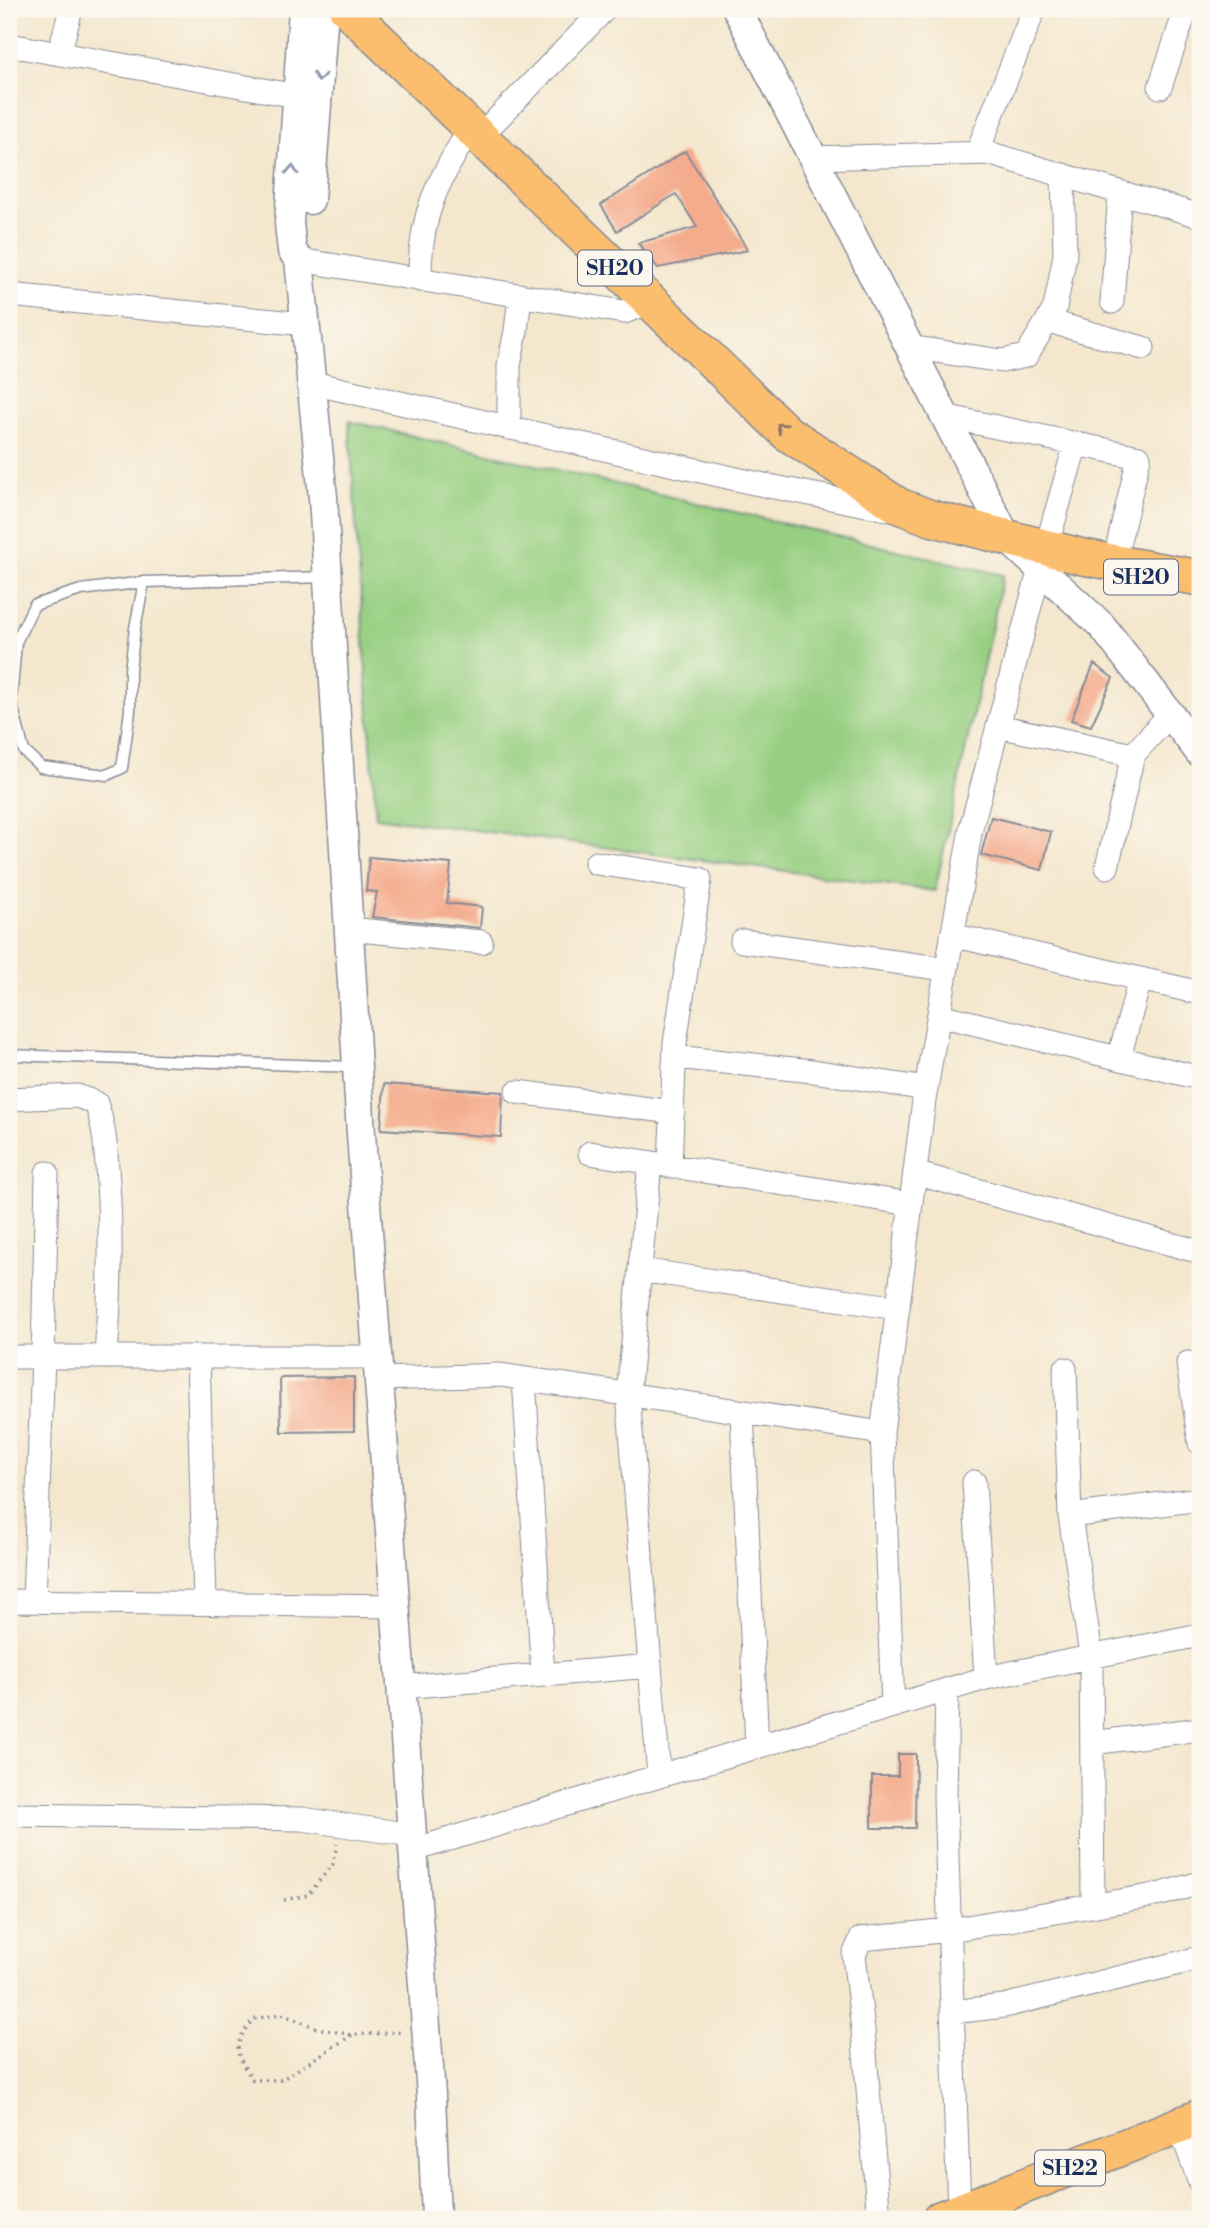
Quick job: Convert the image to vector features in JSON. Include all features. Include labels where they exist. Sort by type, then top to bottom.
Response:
[{"type":"main road","name":"SH20","points":[[347,9],[482,126],[899,506]]},
{"type":"main road","name":"SH20","points":[[374,9],[650,302],[787,433],[899,506],[931,518],[1007,538],[1043,558],[1099,560],[1200,578]]},
{"type":"main road","name":"SH20","points":[[1099,560],[1137,577],[1200,590]]},
{"type":"main road","name":"SH22","points":[[949,2215],[1190,2121]]},
{"type":"street","points":[[59,54],[71,9]]},
{"type":"street","points":[[303,9],[289,223],[292,251],[299,260],[323,497],[357,1067],[426,2030],[436,2219]]},
{"type":"street","points":[[299,260],[306,252],[324,9]]},
{"type":"street","points":[[737,9],[1007,538]]},
{"type":"street","points":[[977,153],[1034,9]]},
{"type":"street","points":[[420,280],[423,232],[433,194],[482,126],[594,13]]},
{"type":"street","points":[[1160,87],[1191,14]]},
{"type":"street","points":[[9,45],[297,96]]},
{"type":"street","points":[[813,158],[988,153],[1200,216]]},
{"type":"street","points":[[909,347],[1002,361],[1026,356],[1055,308],[1065,255],[1063,175]]},
{"type":"street","points":[[1112,302],[1120,192]]},
{"type":"street","points":[[299,260],[624,312],[650,302]]},
{"type":"street","points":[[9,295],[305,324]]},
{"type":"street","points":[[509,428],[509,365],[520,296]]},
{"type":"street","points":[[1048,321],[1143,348]]},
{"type":"street","points":[[312,383],[754,483],[931,518]]},
{"type":"street","points":[[944,415],[1139,457],[1099,560]]},
{"type":"street","points":[[892,1706],[882,1433],[926,1089],[971,828],[1076,443]]},
{"type":"street","points":[[1043,558],[1102,626],[1200,753]]},
{"type":"street","points":[[1108,867],[1133,755],[1170,713]]},
{"type":"street","points":[[998,726],[1133,755]]},
{"type":"street","points":[[596,863],[700,878],[675,1057],[673,1112],[640,1270],[628,1395],[659,1776]]},
{"type":"street","points":[[349,929],[481,942]]},
{"type":"street","points":[[952,935],[1200,993]]},
{"type":"street","points":[[742,941],[946,969]]},
{"type":"street","points":[[1119,1058],[1140,979]]},
{"type":"street","points":[[939,1015],[1200,1077]]},
{"type":"street","points":[[675,1057],[813,1071],[926,1089]]},
{"type":"street","points":[[517,1092],[673,1112]]},
{"type":"street","points":[[9,1099],[77,1096],[96,1103],[104,1127],[110,1211],[111,1283],[106,1357]]},
{"type":"street","points":[[590,1153],[911,1204]]},
{"type":"street","points":[[34,1601],[47,1173]]},
{"type":"street","points":[[915,1173],[1200,1252]]},
{"type":"street","points":[[640,1270],[898,1308]]},
{"type":"street","points":[[9,1357],[198,1357],[501,1375],[882,1433]]},
{"type":"street","points":[[198,1357],[205,1602]]},
{"type":"street","points":[[1188,1363],[1200,1443]]},
{"type":"street","points":[[1065,1368],[1070,1516],[1091,1656],[1093,1906]]},
{"type":"street","points":[[524,1379],[543,1675]]},
{"type":"street","points":[[742,1412],[757,1747]]},
{"type":"street","points":[[974,1482],[986,1678]]},
{"type":"street","points":[[1070,1516],[1200,1499]]},
{"type":"street","points":[[9,1601],[395,1606]]},
{"type":"street","points":[[9,1815],[302,1819],[341,1825],[413,1843],[659,1776],[986,1678],[1200,1634]]},
{"type":"street","points":[[401,1687],[650,1666]]},
{"type":"street","points":[[947,1690],[945,1797],[952,2012],[949,2215]]},
{"type":"street","points":[[1092,1742],[1200,1729]]},
{"type":"street","points":[[879,2219],[854,1955],[861,1940],[950,1930],[1093,1906],[1161,1894],[1200,1883]]},
{"type":"street","points":[[952,2012],[1004,2006],[1200,1958]]},
{"type":"street","points":[[1190,2121],[1200,2182]]},
{"type":"lane","points":[[144,582],[130,670],[130,711],[122,768],[107,775],[41,767],[24,751],[11,701],[16,642],[34,605],[80,590],[144,582],[328,577]]},
{"type":"lane","points":[[9,1055],[357,1067]]},
{"type":"path","points":[[284,1900],[308,1895],[333,1864],[341,1825]]},
{"type":"path","points":[[352,2035],[281,2080],[253,2080],[239,2059],[240,2035],[254,2019],[281,2014],[317,2028],[352,2035],[426,2030]]},
{"type":"green space","points":[[349,421],[1003,575],[935,891],[376,817]]},
{"type":"building","points":[[685,151],[748,250],[658,268],[638,243],[697,227],[676,194],[617,231],[601,205]]},
{"type":"building","points":[[1094,664],[1113,678],[1091,726],[1071,720]]},
{"type":"building","points":[[991,817],[1051,832],[1042,870],[981,855]]},
{"type":"building","points":[[369,857],[451,864],[447,903],[482,907],[480,928],[372,917],[377,892],[366,891]]},
{"type":"building","points":[[384,1084],[503,1092],[501,1137],[381,1129]]},
{"type":"building","points":[[354,1377],[354,1431],[281,1432],[280,1378]]},
{"type":"building","points":[[898,1754],[916,1754],[915,1828],[872,1828],[872,1776],[898,1776]]}]
